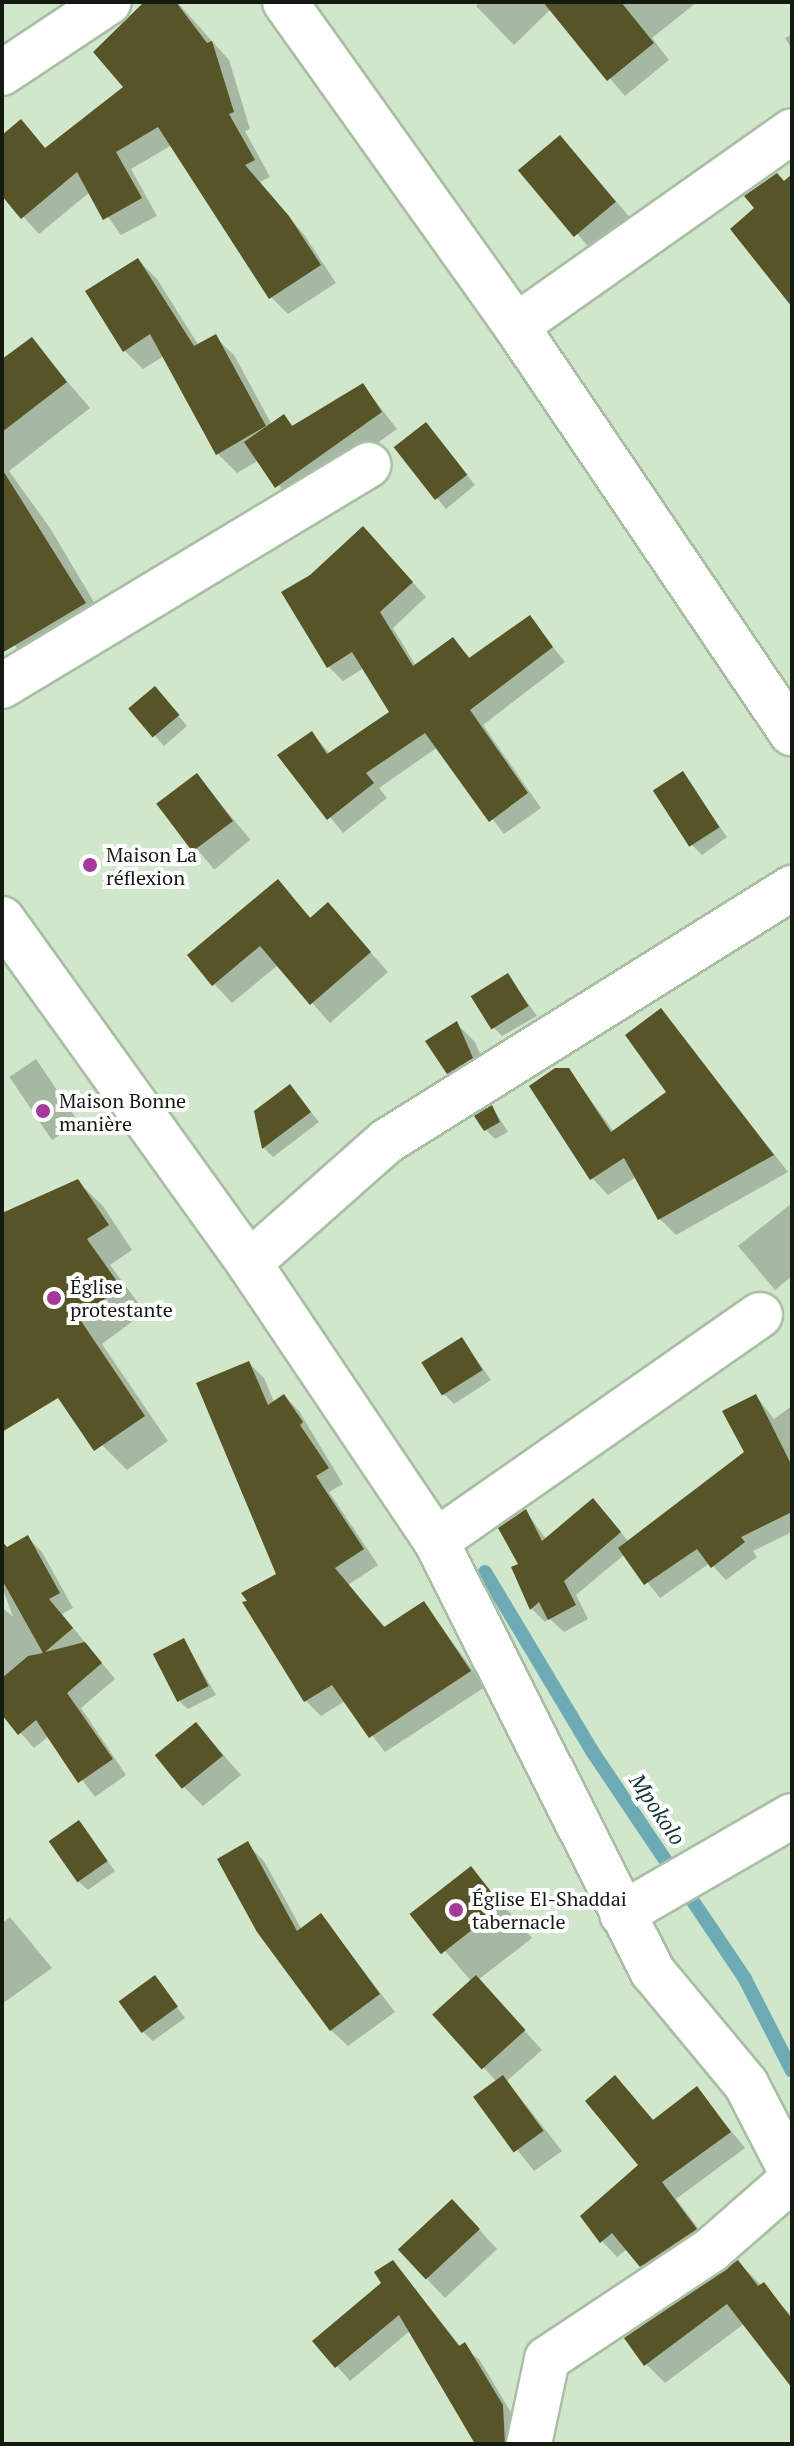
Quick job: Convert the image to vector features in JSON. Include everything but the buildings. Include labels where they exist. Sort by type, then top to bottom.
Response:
[{"type":"main road","points":[[2,73],[109,2]]},
{"type":"main road","points":[[285,2],[516,326],[792,733]]},
{"type":"main road","points":[[516,326],[792,131]]},
{"type":"main road","points":[[2,686],[369,465]]},
{"type":"main road","points":[[249,1263],[387,1141],[792,888]]},
{"type":"main road","points":[[2,919],[249,1263],[436,1541],[653,1972],[746,2084],[792,2176],[711,2250],[547,2359],[529,2444]]},
{"type":"main road","points":[[436,1541],[760,1315]]},
{"type":"main road","points":[[622,1914],[792,1816]]},
{"type":"waterway","name":"Mpokolo","points":[[485,1572],[592,1751],[745,1979],[792,2071]]},
{"type":"place","name":"Maison La réflexion","points":[[90,865]]},
{"type":"place","name":"Maison Bonne manière","points":[[43,1111]]},
{"type":"place","name":"Église protestante","points":[[54,1298]]},
{"type":"place","name":"Église El-Shaddai tabernacle","points":[[456,1910]]}]
